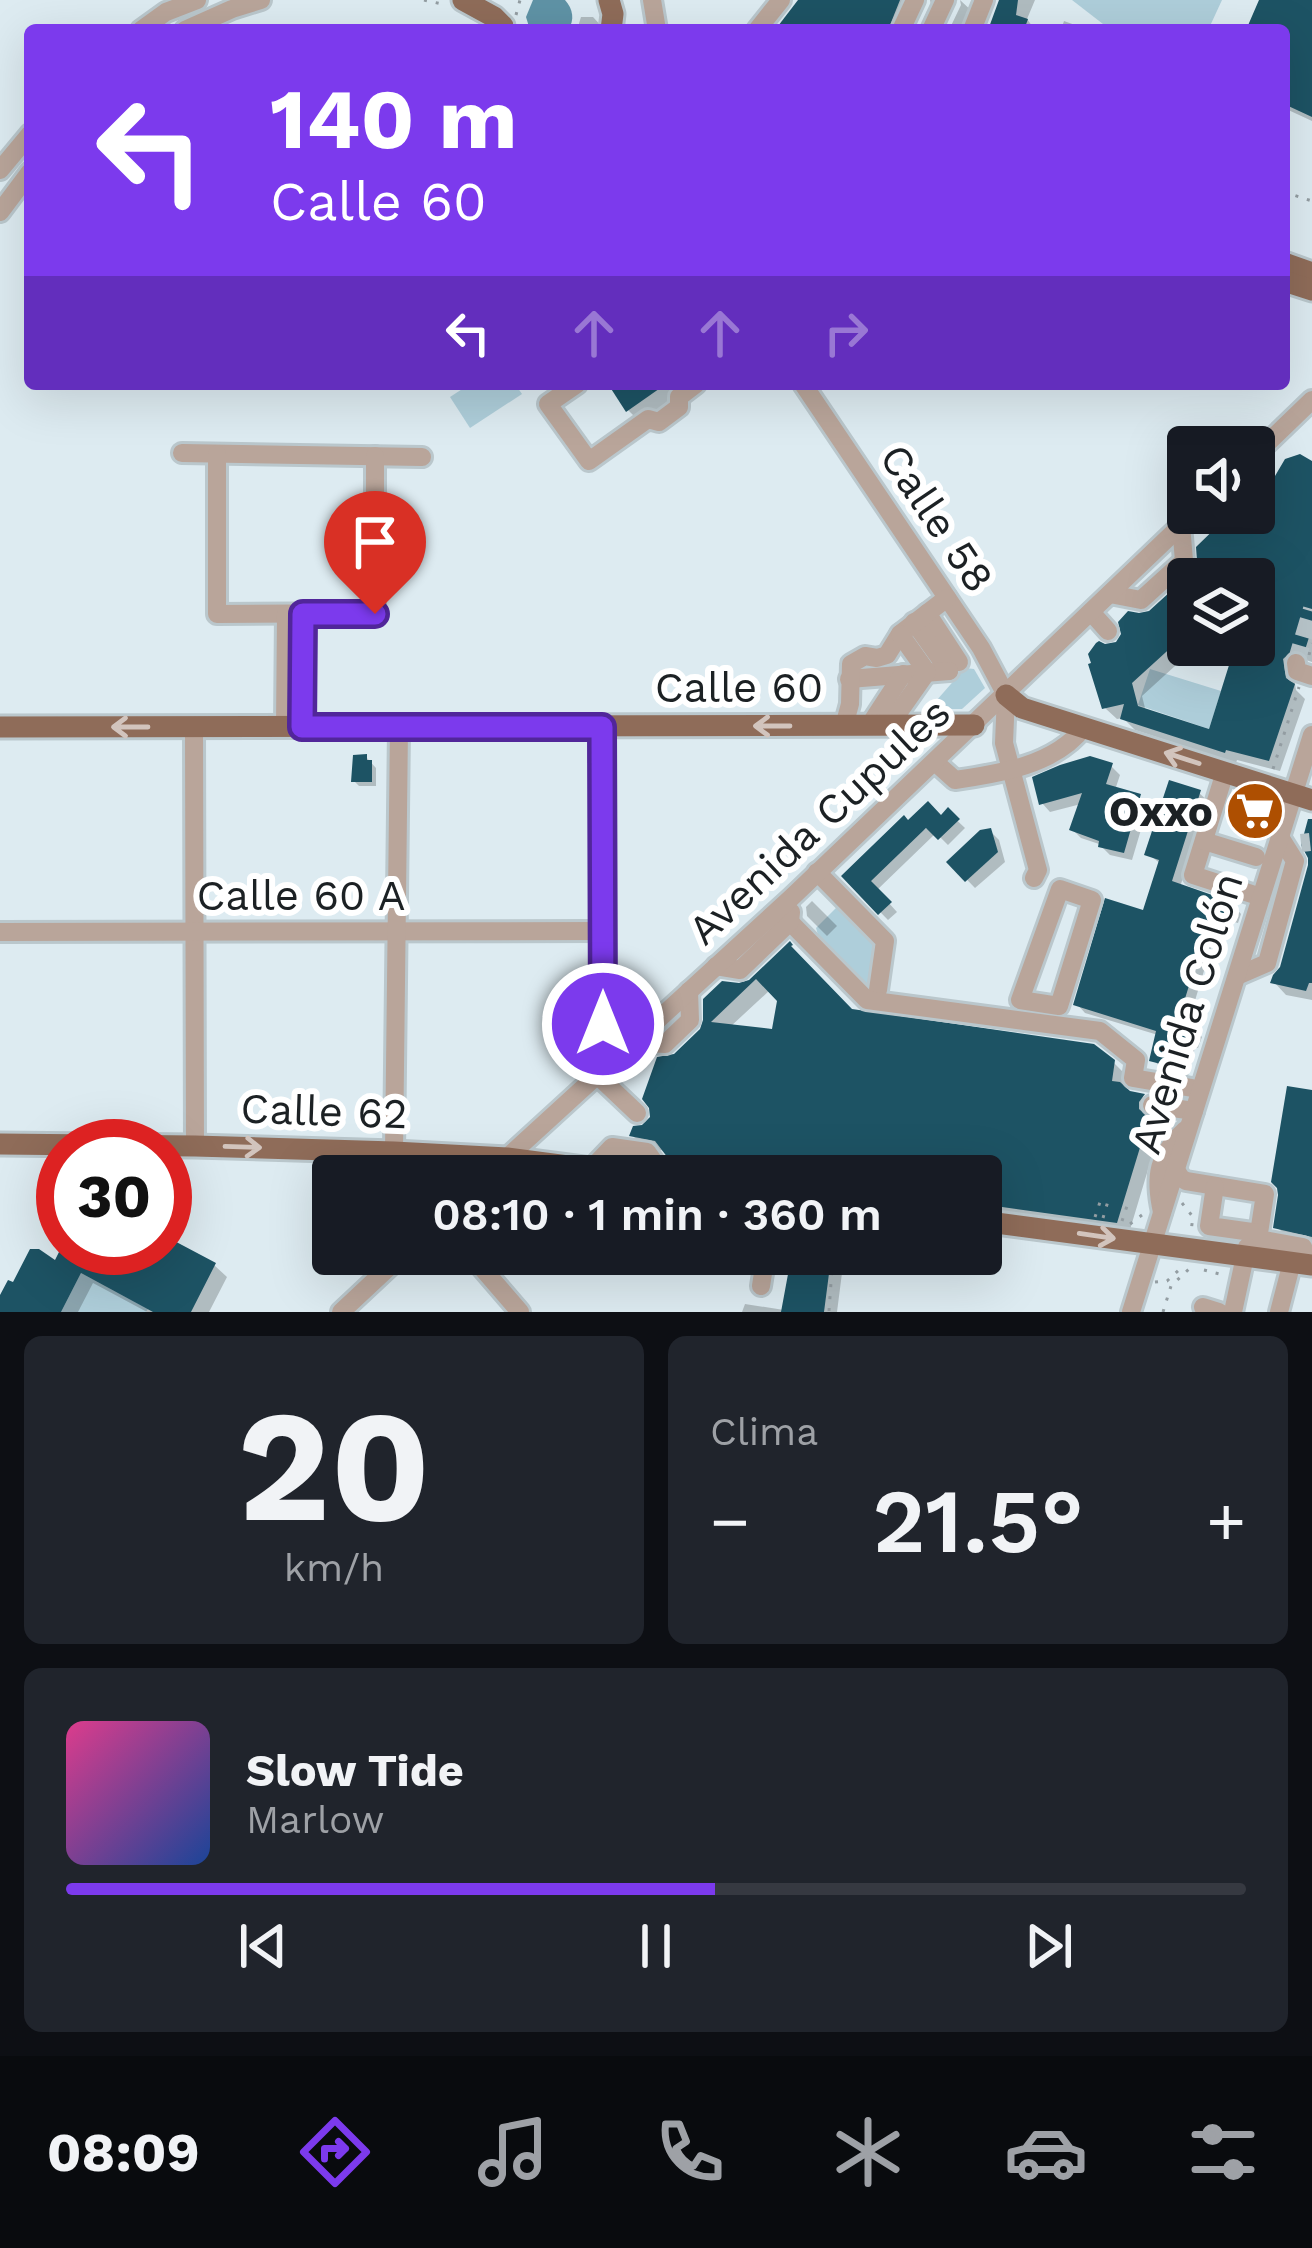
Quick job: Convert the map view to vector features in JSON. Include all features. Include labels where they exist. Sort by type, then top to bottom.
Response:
[{"type":"main road","points":[[463,0],[499,24]]},
{"type":"main road","points":[[1006,695],[1022,708],[1303,797]]},
{"type":"main road","name":"Calle 60","points":[[0,727],[844,726],[887,732],[974,725]]},
{"type":"main road","name":"Calle 62","points":[[0,1144],[450,1155]]},
{"type":"main road","points":[[1002,1224],[1304,1264]]},
{"type":"street","points":[[149,24],[196,0]]},
{"type":"street","points":[[198,24],[261,0]]},
{"type":"street","points":[[762,24],[781,0]]},
{"type":"street","points":[[0,170],[24,141]]},
{"type":"street","points":[[0,212],[24,180]]},
{"type":"street","points":[[568,390],[548,404],[589,461],[648,419],[659,422],[680,407],[679,397],[689,390]]},
{"type":"street","name":"Calle 58","points":[[811,390],[981,648],[1006,695]]},
{"type":"street","points":[[1275,436],[1312,400]]},
{"type":"street","points":[[182,453],[422,457]]},
{"type":"street","points":[[217,454],[217,614],[375,614],[375,456]]},
{"type":"street","name":"Avenida Cupules","points":[[510,1155],[935,763],[1172,534]]},
{"type":"street","points":[[1110,594],[1134,597],[1183,548],[1185,534]]},
{"type":"street","points":[[844,726],[850,704],[849,671],[856,660],[887,656],[914,623],[947,598]]},
{"type":"street","points":[[1091,612],[1108,631]]},
{"type":"street","points":[[294,614],[294,727]]},
{"type":"street","points":[[914,623],[959,662]]},
{"type":"street","points":[[887,732],[927,672],[914,623]]},
{"type":"street","points":[[849,679],[927,672]]},
{"type":"street","points":[[887,732],[903,674]]},
{"type":"street","points":[[844,726],[876,677]]},
{"type":"street","points":[[1006,695],[1004,743],[1036,874],[1092,900],[1059,1006],[1020,1000],[1060,889]]},
{"type":"street","points":[[194,727],[195,1146]]},
{"type":"street","points":[[394,1152],[399,727]]},
{"type":"street","points":[[602,727],[600,1072],[637,1113]]},
{"type":"street","points":[[935,763],[955,781],[1013,771],[1073,741],[1084,727]]},
{"type":"street","name":"Avenida Colón","points":[[1131,1312],[1153,1244],[1157,1210],[1192,1119],[1234,963],[1262,897],[1280,837],[1303,797],[1312,736]]},
{"type":"street","points":[[1225,772],[1193,875],[1262,897]]},
{"type":"street","points":[[1234,963],[1267,963],[1298,852],[1280,837]]},
{"type":"street","points":[[1204,841],[1256,857]]},
{"type":"street","points":[[818,872],[886,940],[878,990]]},
{"type":"street","points":[[716,966],[740,970],[790,922],[791,898]]},
{"type":"street","points":[[790,922],[867,1000],[1100,1030],[1136,1060],[1133,1078],[1192,1088]]},
{"type":"street","name":"Calle 60 A","points":[[0,932],[602,931]]},
{"type":"street","points":[[1152,1105],[1192,1119],[1167,1147],[1156,1184],[1157,1210]]},
{"type":"street","points":[[604,1155],[612,1147],[649,1155]]},
{"type":"street","points":[[1176,1170],[1186,1181],[1265,1194]]},
{"type":"street","points":[[1233,1312],[1269,1172]]},
{"type":"street","points":[[1215,1186],[1208,1226],[1250,1257]]},
{"type":"street","points":[[1279,1312],[1304,1264]]},
{"type":"street","points":[[340,1312],[380,1275]]},
{"type":"street","points":[[488,1275],[520,1312]]},
{"type":"street","points":[[761,1286],[763,1275]]},
{"type":"path","points":[[1273,771],[1307,676],[1312,644]]},
{"type":"path","points":[[887,732],[908,765]]},
{"type":"path","points":[[1265,768],[1269,761]]},
{"type":"path","points":[[1090,1221],[1101,1199]]},
{"type":"path","points":[[1102,1226],[1108,1201]]},
{"type":"path","points":[[1180,1201],[1192,1217],[1190,1239]]},
{"type":"path","points":[[1127,1206],[1122,1229],[1157,1210]]},
{"type":"path","points":[[1154,1282],[1167,1281],[1192,1267],[1250,1257]]},
{"type":"path","points":[[1163,1312],[1186,1258]]},
{"type":"path","points":[[829,1311],[831,1275]]},
{"type":"shaded area","points":[[533,0],[565,0],[572,22],[528,24]]},
{"type":"shaded area","points":[[1072,0],[1222,0],[1211,24],[1103,24]]},
{"type":"shaded area","points":[[461,390],[519,390],[522,394],[470,428],[450,397]]},
{"type":"shaded area","points":[[965,668],[974,669],[985,688],[962,709],[929,709]]},
{"type":"shaded area","points":[[1150,669],[1221,691],[1209,729],[1138,705]]},
{"type":"shaded area","points":[[845,899],[885,941],[878,990],[862,988],[819,938],[816,928]]},
{"type":"shaded area","points":[[80,1275],[148,1309],[146,1312],[61,1312]]},
{"type":"building","points":[[798,0],[900,0],[890,24],[780,24]]},
{"type":"building","points":[[999,0],[1018,0],[1016,15],[1028,19],[1026,24],[990,24]]},
{"type":"building","points":[[1259,0],[1312,0],[1312,117],[1290,107],[1290,24],[1249,24]]},
{"type":"building","points":[[612,390],[657,390],[626,412]]},
{"type":"building","points":[[1300,454],[1312,461],[1312,628],[1304,653],[1293,650],[1283,659],[1286,678],[1295,684],[1269,761],[1225,753],[1120,719],[1124,704],[1102,709],[1088,654],[1099,641],[1116,642],[1121,634],[1118,622],[1128,611],[1149,611],[1167,595],[1167,651],[1132,683],[1138,706],[1209,729],[1229,666],[1275,666],[1275,558],[1197,558],[1196,547],[1209,534],[1275,534],[1275,476],[1285,459]]},
{"type":"building","points":[[367,754],[367,760],[372,760],[372,782],[351,782],[353,755]]},
{"type":"building","points":[[1090,756],[1113,763],[1106,784],[1141,794],[1124,853],[1098,847],[1099,841],[1069,830],[1082,793],[1039,805],[1032,777]]},
{"type":"building","points":[[1169,780],[1201,790],[1172,881],[1235,903],[1230,917],[1212,912],[1178,1021],[1195,1026],[1180,1069],[1173,1067],[1172,1071],[1149,1061],[1156,1031],[1073,1005],[1105,898],[1143,910],[1159,860],[1144,855]]},
{"type":"building","points":[[928,801],[941,815],[948,807],[960,819],[938,840],[926,828],[871,881],[892,902],[878,915],[841,876],[904,815],[908,820]]},
{"type":"building","points":[[1308,819],[1312,819],[1312,983],[1306,991],[1270,983],[1280,967],[1308,865],[1301,845]]},
{"type":"building","points":[[991,828],[998,852],[965,882],[946,862],[980,830]]},
{"type":"building","points":[[790,941],[852,1009],[1094,1044],[1115,1060],[1112,1081],[1145,1094],[1139,1109],[1149,1118],[1117,1223],[1002,1207],[1002,1155],[666,1155],[655,1141],[629,1136],[633,1126],[650,1117],[642,1099],[657,1057],[674,1054],[700,1029],[703,999],[722,981],[749,980]],"holes":[[[756,979],[777,1001],[772,1029],[711,1022]]]},
{"type":"building","points":[[1287,1086],[1312,1090],[1312,1237],[1273,1228],[1278,1195],[1271,1182]]},
{"type":"building","points":[[30,1249],[36,1249],[36,1275],[80,1275],[61,1312],[0,1312],[0,1295],[8,1280],[13,1282]]},
{"type":"building","points":[[192,1250],[216,1263],[191,1312],[153,1312],[85,1275],[192,1275]]},
{"type":"building","points":[[788,1275],[829,1275],[824,1312],[781,1312]]},
{"type":"tunnel","points":[[1296,663],[1312,609]]},
{"type":"tunnel","points":[[1301,843],[1310,842]]},
{"type":"place","name":"Oxxo","points":[[1255,811]]},
{"type":"route","points":[[375,614],[303,614],[302,727],[602,727],[603,1024]]}]
